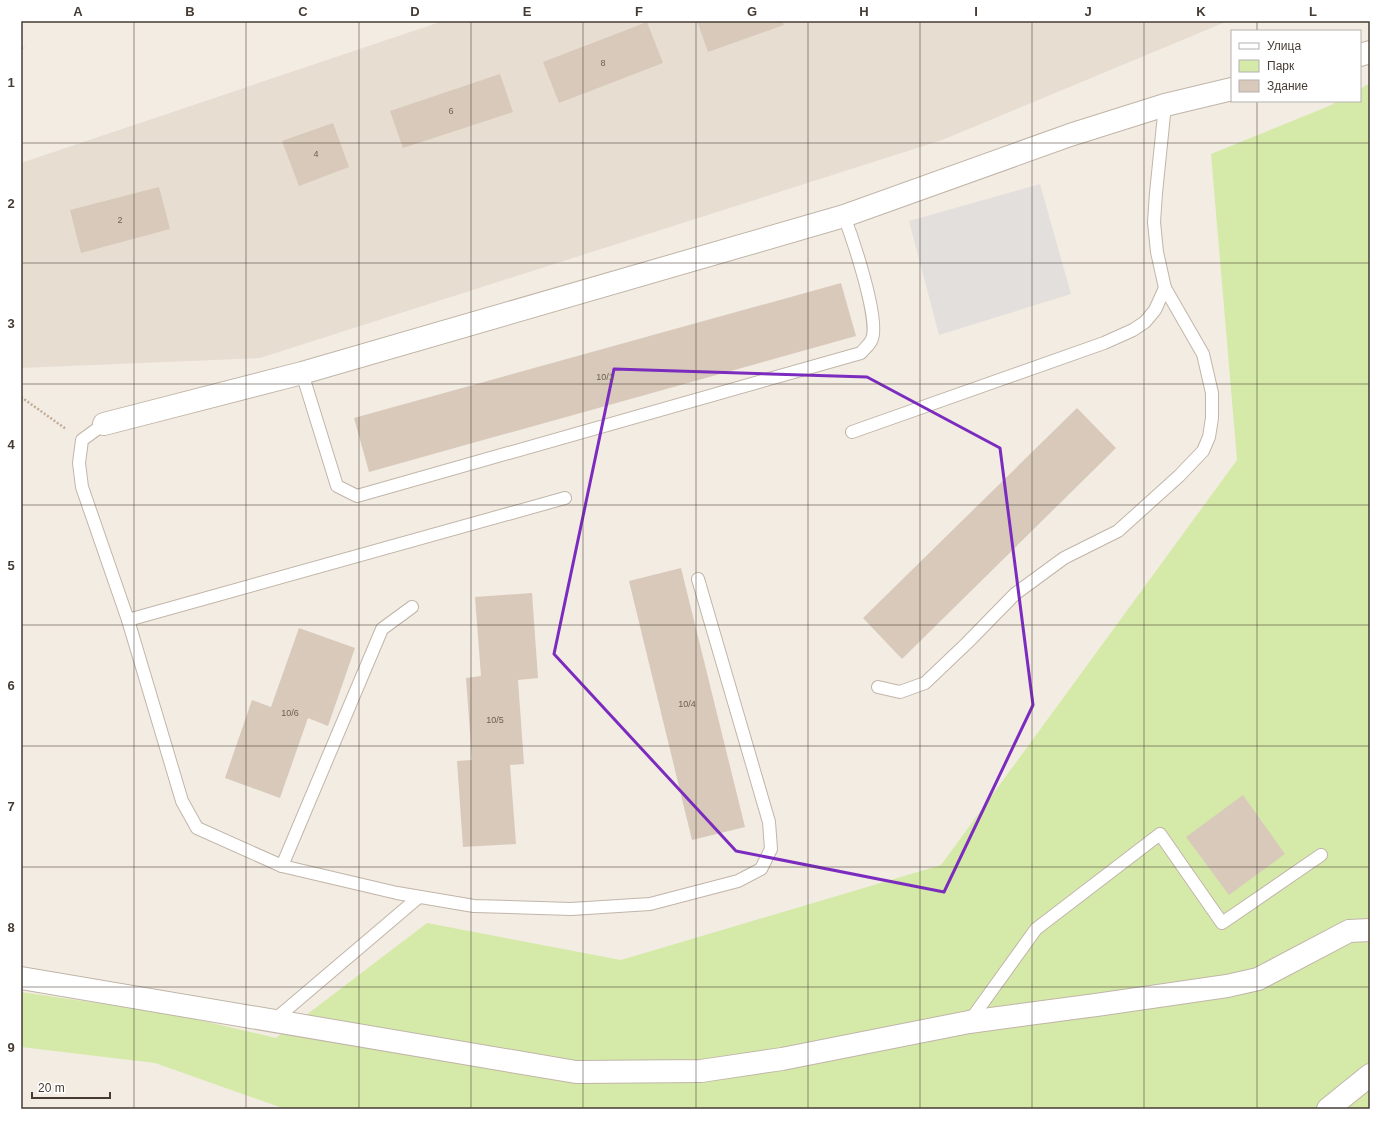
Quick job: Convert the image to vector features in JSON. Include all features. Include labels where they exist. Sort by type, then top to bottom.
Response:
[{"type":"street","points":[[104,424],[302,373],[844,216],[1046,143],[1165,105],[1231,89]]},
{"type":"street","points":[[21,978],[576,1072],[702,1071],[782,1059],[969,1022],[1228,986],[1258,979],[1349,931],[1370,930]]},
{"type":"street","points":[[1328,1109],[1370,1075]]},
{"type":"lane","points":[[878,687],[900,692],[925,683],[967,644],[1015,594],[1064,558],[1118,531],[1179,476],[1203,451],[1209,438],[1212,418],[1212,393],[1203,354],[1165,288],[1157,252],[1154,222],[1165,105]]},
{"type":"lane","points":[[302,373],[337,486],[357,496],[860,352],[872,341],[874,327],[861,264],[844,216]]},
{"type":"lane","points":[[852,432],[1104,343],[1133,330],[1144,322],[1155,310],[1165,288]]},
{"type":"lane","points":[[104,424],[82,440],[79,463],[82,487],[128,620],[182,801],[197,828],[282,866],[396,893],[474,906],[571,909],[650,904],[738,880],[762,869],[771,849],[768,822],[698,579]]},
{"type":"lane","points":[[128,620],[565,498]]},
{"type":"lane","points":[[282,866],[382,629],[412,607]]},
{"type":"lane","points":[[969,1022],[1036,929],[1160,834],[1222,923],[1322,855]]},
{"type":"lane","points":[[273,1021],[419,897]]},
{"type":"path","points":[[21,48],[25,47]]},
{"type":"path","points":[[21,397],[82,440]]},
{"type":"highlighted area","points":[[614,369],[867,377],[1000,448],[1033,705],[944,892],[736,851],[554,654]]},
{"type":"shaded area","points":[[443,21],[1228,21],[942,140],[260,358],[21,368],[21,163]]},
{"type":"shaded area","points":[[1040,184],[1071,294],[939,335],[909,221]]},
{"type":"green space","points":[[1370,83],[1370,1109],[285,1109],[155,1063],[21,1047],[21,992],[173,1014],[276,1038],[427,923],[621,960],[941,865],[1237,460],[1211,154],[1336,102],[1361,102],[1361,88]]},
{"type":"building","points":[[697,21],[782,21],[784,25],[708,52]]},
{"type":"building","points":[[647,22],[663,63],[559,103],[543,62]]},
{"type":"building","points":[[500,74],[513,112],[403,148],[390,111]]},
{"type":"building","points":[[333,123],[349,167],[299,186],[282,141]]},
{"type":"building","points":[[159,187],[170,229],[81,253],[70,210]]},
{"type":"building","points":[[841,283],[856,336],[369,472],[354,418]]},
{"type":"building","points":[[1077,408],[1116,448],[902,659],[863,618]]},
{"type":"building","points":[[681,568],[745,827],[692,840],[629,581]]},
{"type":"building","points":[[532,593],[538,678],[518,680],[524,764],[510,765],[516,844],[463,847],[457,761],[472,760],[466,678],[481,676],[475,597]]},
{"type":"building","points":[[299,628],[355,648],[328,726],[308,718],[280,798],[225,778],[252,700],[271,707]]},
{"type":"building","points":[[1243,795],[1285,854],[1229,895],[1186,837]]}]
